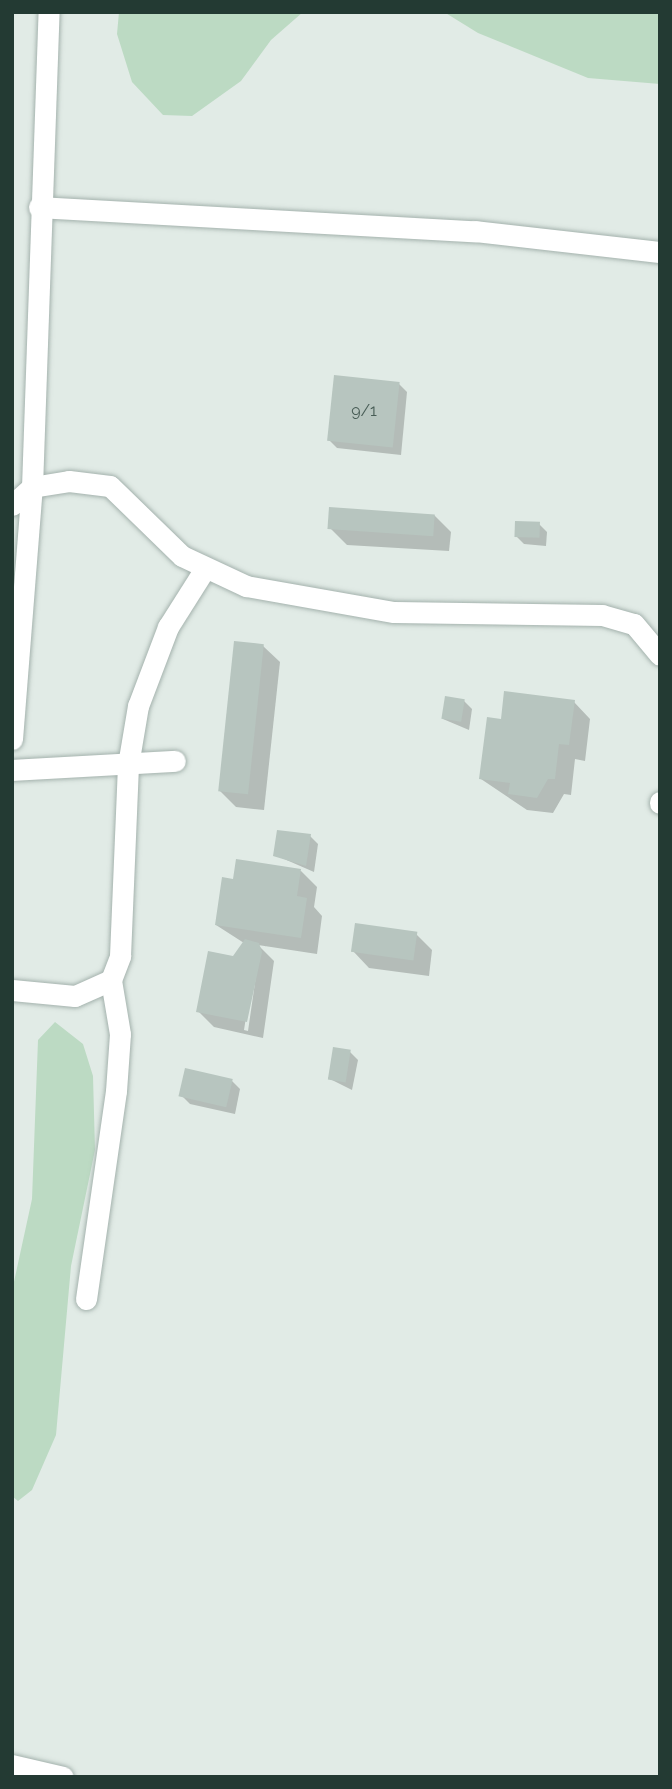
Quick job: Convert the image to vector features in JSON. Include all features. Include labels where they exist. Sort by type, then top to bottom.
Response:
[{"type":"street","points":[[12,739],[32,487],[39,207],[49,12]]},
{"type":"street","points":[[39,207],[475,231],[660,252]]},
{"type":"street","points":[[12,505],[32,487],[69,481],[110,486],[204,570],[268,592],[394,612],[602,615],[635,624],[660,655]]},
{"type":"street","points":[[86,1299],[116,1091],[120,1034],[111,980],[120,956],[128,765],[146,677],[204,570]]},
{"type":"street","points":[[12,770],[175,761]]},
{"type":"street","points":[[12,990],[75,996],[111,980]]},
{"type":"street","points":[[12,1765],[63,1777]]},
{"type":"green space","points":[[119,12],[303,12],[271,40],[241,81],[192,116],[163,115],[132,82],[117,34]]},
{"type":"green space","points":[[444,12],[660,12],[660,84],[588,78],[478,33]]},
{"type":"green space","points":[[55,1022],[83,1044],[93,1076],[95,1150],[71,1266],[56,1435],[32,1490],[18,1501],[12,1496],[12,1291],[32,1199],[38,1040]]},
{"type":"building","points":[[334,375],[400,382],[393,448],[327,441]]},
{"type":"building","points":[[329,507],[435,514],[433,536],[327,529]]},
{"type":"building","points":[[515,521],[540,522],[539,538],[514,537]]},
{"type":"building","points":[[234,641],[264,644],[248,794],[218,791]]},
{"type":"building","points":[[504,691],[575,700],[569,745],[559,744],[555,779],[548,779],[537,798],[508,794],[510,783],[479,779],[487,717],[501,719]]},
{"type":"building","points":[[445,696],[465,699],[461,722],[441,719]]},
{"type":"building","points":[[277,830],[311,834],[306,866],[273,856]]},
{"type":"building","points":[[236,859],[301,869],[297,896],[307,898],[301,938],[215,925],[222,877],[233,879]]},
{"type":"building","points":[[355,923],[417,932],[413,960],[351,952]]},
{"type":"building","points":[[245,939],[259,943],[262,952],[247,1022],[196,1012],[208,951],[233,956]]},
{"type":"building","points":[[333,1047],[351,1050],[346,1082],[328,1080]]},
{"type":"building","points":[[185,1068],[233,1079],[226,1107],[178,1096]]}]
